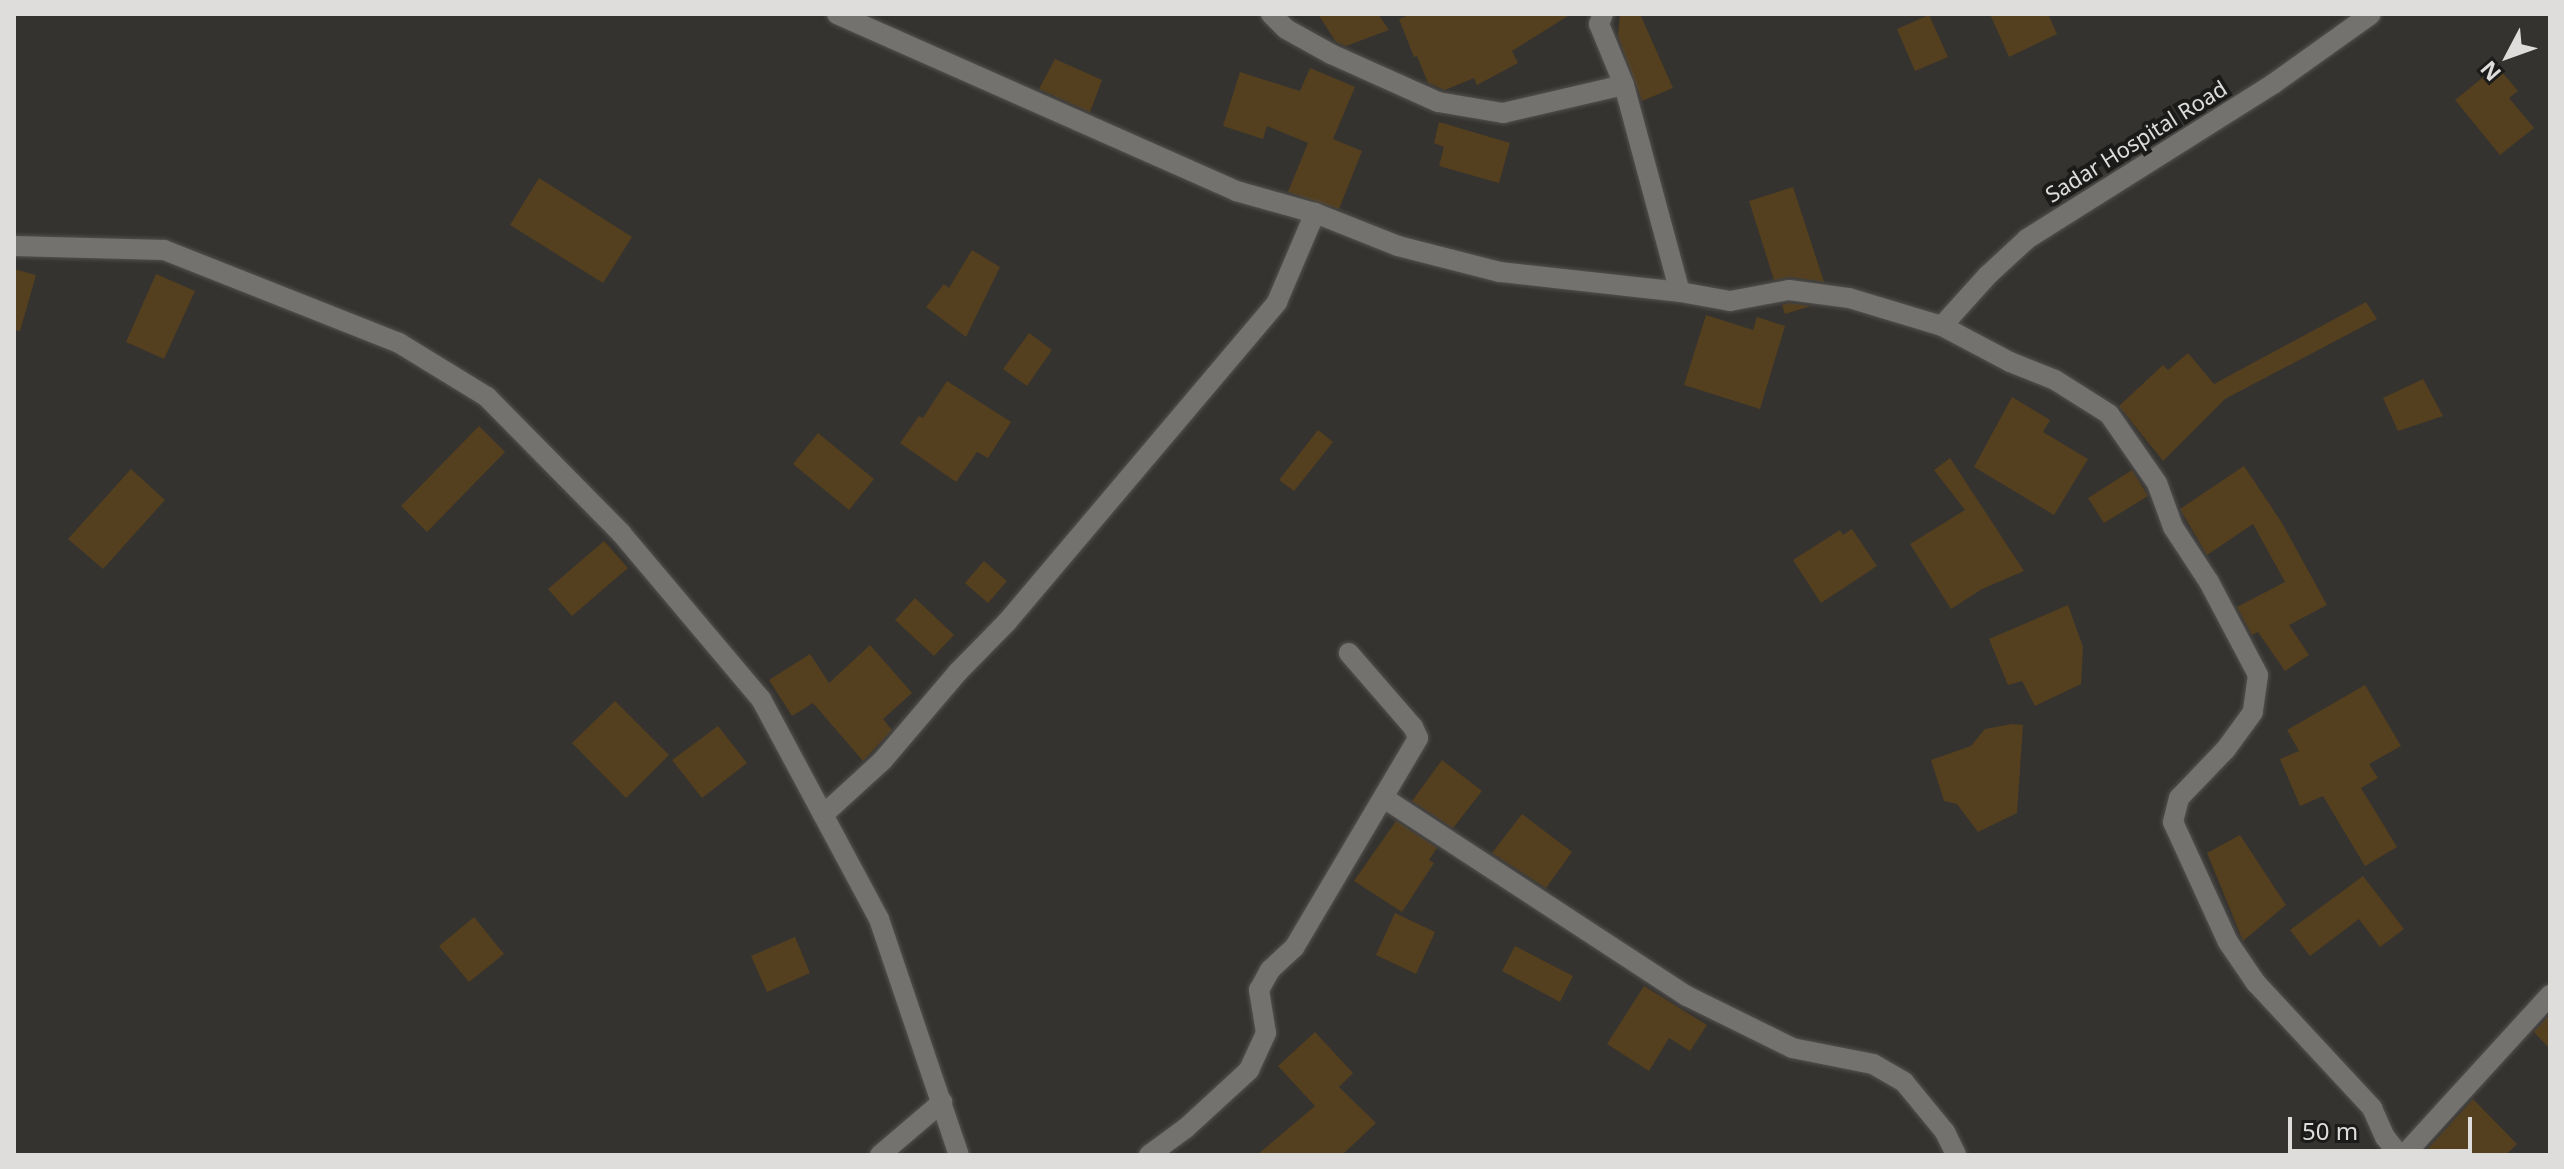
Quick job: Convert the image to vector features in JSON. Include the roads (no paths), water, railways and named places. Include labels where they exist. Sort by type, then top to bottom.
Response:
[{"type":"street","points":[[837,14],[1236,191],[1398,246],[1500,272],[1680,292],[1730,301],[1789,290],[1849,298],[1942,326],[2010,362],[2055,380],[2109,414],[2157,483],[2173,527],[2209,582],[2258,675],[2253,712],[2226,749],[2179,798],[2173,822],[2228,942],[2256,983],[2372,1108],[2385,1137],[2401,1155],[2550,995]]},
{"type":"street","points":[[1271,14],[1286,29],[1331,54],[1438,102],[1503,113],[1624,85]]},
{"type":"street","points":[[1603,14],[1599,24],[1624,85],[1680,292]]},
{"type":"street","name":"Sadar Hospital Road","points":[[1942,326],[1988,275],[2027,239],[2273,84],[2371,14]]},
{"type":"street","points":[[823,815],[883,760],[1065,554],[1277,302],[1313,217]]},
{"type":"street","points":[[14,246],[164,250],[399,343],[487,397],[621,533],[761,699],[879,919],[959,1155]]},
{"type":"street","points":[[1149,1155],[1186,1128],[1249,1070],[1266,1033],[1259,990],[1270,970],[1294,948],[1418,738],[1413,727],[1349,653]]},
{"type":"street","points":[[1384,798],[1687,996],[1792,1048],[1873,1064],[1904,1082],[1945,1132],[1956,1155]]},
{"type":"street","points":[[880,1155],[942,1102]]}]
